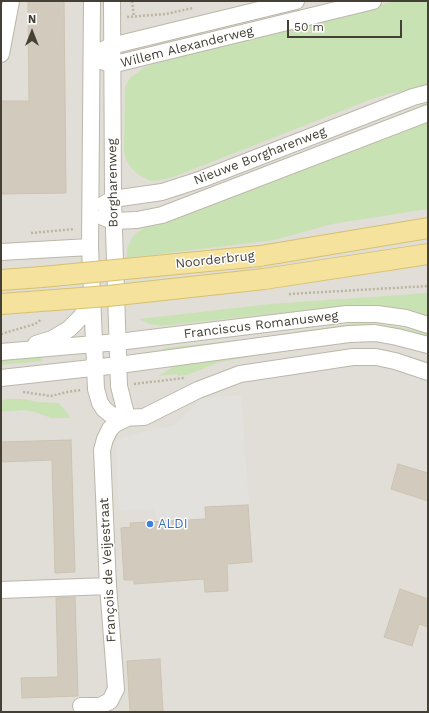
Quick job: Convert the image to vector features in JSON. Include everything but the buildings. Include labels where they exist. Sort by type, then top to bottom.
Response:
[{"type":"main road","name":"Noorderbrug","points":[[1,280],[79,274],[260,256],[428,228]]},
{"type":"main road","name":"Noorderbrug","points":[[1,304],[108,296],[264,279],[428,254]]},
{"type":"street","points":[[1,54],[11,1]]},
{"type":"street","name":"Borgharenweg","points":[[92,1],[90,247],[91,301],[94,345]]},
{"type":"street","name":"Borgharenweg","points":[[112,1],[112,199],[119,386],[127,418]]},
{"type":"street","name":"Willem Alexanderweg","points":[[91,57],[111,46],[296,1]]},
{"type":"street","name":"Willem Alexanderweg","points":[[91,57],[111,65],[373,1]]},
{"type":"street","name":"Nieuwe Borgharenweg","points":[[91,212],[112,199],[162,192],[202,179],[413,97],[428,93]]},
{"type":"street","name":"Nieuwe Borgharenweg","points":[[113,221],[137,220],[162,215],[428,113]]},
{"type":"street","points":[[91,212],[113,221]]},
{"type":"street","points":[[1,252],[90,247]]},
{"type":"street","points":[[8,352],[58,336],[80,318],[91,301]]},
{"type":"street","name":"Franciscus Romanusweg","points":[[8,352],[94,345],[347,314],[377,314],[399,317],[428,324]]},
{"type":"street","name":"Franciscus Romanusweg","points":[[1,378],[119,365],[349,334],[375,334],[390,336],[428,345]]},
{"type":"street","points":[[94,345],[96,389],[100,403],[110,414],[121,418],[144,417],[198,390],[230,377],[251,371],[353,357],[376,357],[395,361],[428,372]]},
{"type":"street","name":"François de Veijestraat","points":[[80,706],[100,706],[110,701],[116,689],[108,586],[102,450],[110,429],[115,424],[127,418]]},
{"type":"street","points":[[1,590],[108,586]]},
{"type":"path","points":[[132,1],[134,17]]},
{"type":"path","points":[[159,15],[194,8]]},
{"type":"path","points":[[30,233],[75,229]]},
{"type":"path","points":[[288,294],[428,286]]},
{"type":"path","points":[[1,334],[35,324],[45,317]]},
{"type":"path","points":[[18,392],[52,396],[62,393]]},
{"type":"shaded area","points":[[1,1],[428,1],[428,712],[1,712]]},
{"type":"shaded area","points":[[241,395],[249,504],[203,506],[204,518],[156,521],[155,509],[119,511],[116,441],[138,433],[175,425],[202,398]]},
{"type":"green space","points":[[395,1],[428,1],[428,88],[391,93],[369,100],[176,176],[162,180],[151,181],[139,175],[132,169],[126,160],[124,150],[125,87],[130,78],[145,67],[168,57]]},
{"type":"green space","points":[[428,102],[428,107],[171,208],[170,203]]},
{"type":"green space","points":[[428,119],[428,209],[332,224],[275,240],[127,258],[129,243],[135,234],[150,224]]},
{"type":"green space","points":[[428,293],[428,321],[359,308],[271,314],[161,326],[150,324],[139,319],[270,304]]},
{"type":"green space","points":[[364,323],[393,326],[428,333],[428,339],[417,336],[164,353],[163,348],[249,339]]},
{"type":"green space","points":[[362,337],[396,344],[362,341],[326,344],[220,362],[187,375],[177,376],[177,374],[158,376],[181,364]]},
{"type":"green space","points":[[41,354],[42,361],[1,365],[1,358]]},
{"type":"green space","points":[[8,399],[25,399],[37,402],[59,403],[71,418],[51,418],[35,412],[23,410],[1,412],[1,401]]},
{"type":"place","name":"ALDI","points":[[150,524]]}]
